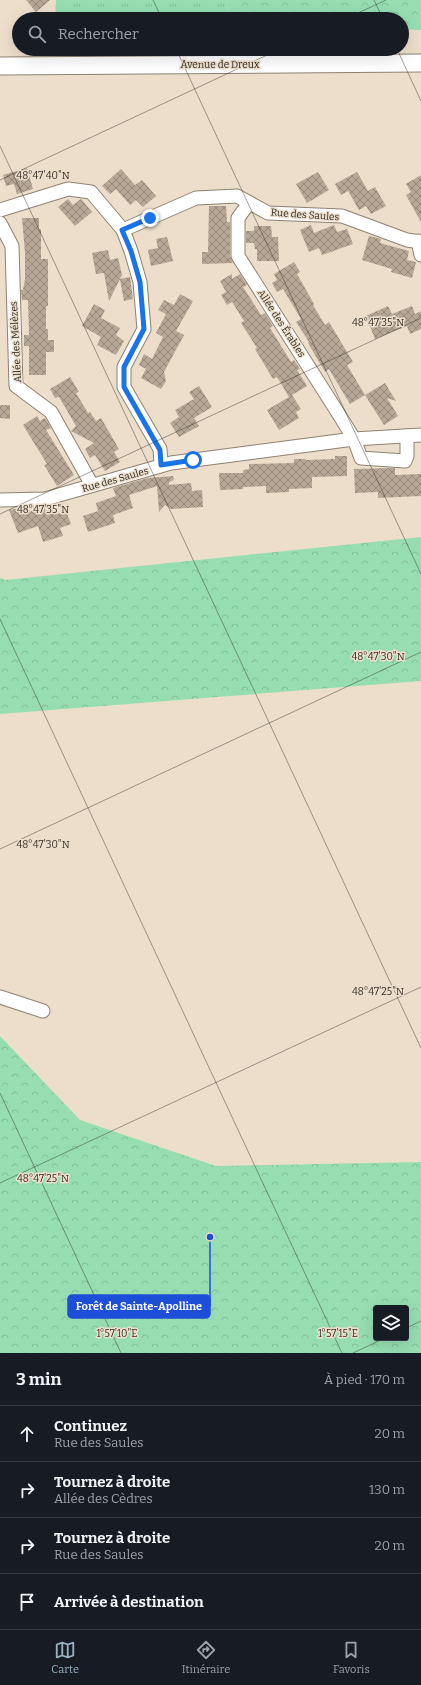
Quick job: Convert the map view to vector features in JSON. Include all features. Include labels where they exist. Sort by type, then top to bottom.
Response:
[{"type":"main road","name":"Avenue de Dreux","points":[[0,64],[421,63]]},
{"type":"street","points":[[0,210],[68,189],[91,192],[122,230],[131,251],[140,282],[144,329],[124,367],[124,387],[160,450],[161,465]]},
{"type":"street","name":"Rue des Saules","points":[[122,230],[196,198],[237,196],[268,213],[342,216],[407,240],[419,242]]},
{"type":"street","name":"Allée des Érables","points":[[250,203],[238,218],[238,256],[354,439],[359,456],[362,459],[405,461],[407,456],[407,436]]},
{"type":"street","name":"Allée des Mélèzes","points":[[0,222],[12,246],[16,386],[51,412],[92,485]]},
{"type":"street","points":[[419,242],[421,255]]},
{"type":"street","name":"Rue des Saules","points":[[0,500],[45,499],[161,465],[354,439],[421,435]]},
{"type":"street","points":[[0,997],[43,1011]]},
{"type":"green space","points":[[56,0],[228,0],[227,12],[55,12]]},
{"type":"green space","points":[[228,0],[421,0],[421,30],[409,29],[409,12],[227,12]]},
{"type":"green space","points":[[421,537],[421,681],[0,714],[0,578],[5,580]]},
{"type":"green space","points":[[0,1036],[80,1120],[216,1166],[421,1162],[421,1353],[0,1353]]},
{"type":"building","points":[[26,0],[50,0],[36,12]]},
{"type":"building","points":[[27,168],[33,189],[17,194],[14,184],[6,186],[3,175]]},
{"type":"building","points":[[121,169],[135,185],[142,180],[156,196],[143,207],[136,200],[130,205],[116,189],[110,194],[102,186]]},
{"type":"building","points":[[318,172],[329,190],[307,203],[296,184]]},
{"type":"building","points":[[357,172],[368,191],[375,187],[386,206],[371,214],[366,206],[359,210],[348,191],[341,195],[335,184]]},
{"type":"building","points":[[421,175],[421,222],[406,195],[411,192],[406,184]]},
{"type":"building","points":[[68,199],[73,205],[81,199],[92,212],[75,226],[58,207]]},
{"type":"building","points":[[209,206],[226,206],[227,222],[230,222],[230,256],[233,263],[202,264],[202,252],[208,252]]},
{"type":"building","points":[[22,218],[39,218],[39,229],[41,229],[41,259],[48,259],[48,306],[46,306],[46,329],[48,329],[48,340],[54,340],[54,352],[46,352],[46,375],[29,375],[29,346],[24,346],[24,335],[29,335],[28,300],[22,300],[21,290],[23,290],[25,279],[25,253]]},
{"type":"building","points":[[311,225],[314,233],[334,225],[337,232],[347,229],[353,244],[322,255],[319,248],[309,252],[300,230]]},
{"type":"building","points":[[254,226],[271,226],[272,237],[278,237],[279,261],[257,261],[257,249],[255,249],[254,243],[246,243],[246,231],[254,231]]},
{"type":"building","points":[[369,236],[381,239],[380,243],[409,251],[407,260],[416,262],[412,278],[391,272],[392,269],[362,260]]},
{"type":"building","points":[[167,237],[173,261],[151,266],[148,250],[158,248],[156,239]]},
{"type":"building","points":[[108,250],[110,260],[118,258],[122,275],[109,301],[104,273],[96,274],[92,253]]},
{"type":"building","points":[[294,262],[300,272],[297,274],[314,304],[313,305],[325,325],[329,322],[353,362],[347,365],[365,395],[350,404],[329,369],[325,372],[308,343],[309,342],[296,322],[301,319],[283,289],[277,292],[272,283],[277,280],[274,274]]},
{"type":"building","points":[[232,274],[232,279],[240,274],[247,285],[243,287],[261,315],[265,313],[273,326],[270,328],[291,362],[294,360],[300,369],[297,370],[307,386],[292,395],[301,409],[296,412],[299,418],[279,430],[267,410],[289,397],[277,377],[273,379],[255,349],[257,348],[241,323],[244,321],[232,302],[227,305],[221,295],[226,292],[220,281]]},
{"type":"building","points":[[130,277],[133,299],[124,301],[120,279]]},
{"type":"building","points":[[180,294],[193,301],[176,331],[184,335],[164,372],[166,381],[161,389],[141,378],[146,369],[139,365],[144,354],[152,359],[163,337],[156,333],[166,314],[158,310],[164,300],[174,305]]},
{"type":"building","points":[[94,304],[105,310],[101,318],[120,328],[116,335],[124,341],[116,355],[97,345],[101,337],[82,326]]},
{"type":"building","points":[[388,306],[392,314],[412,306],[415,314],[421,311],[421,329],[410,334],[407,326],[375,339],[366,316]]},
{"type":"building","points":[[70,377],[79,392],[76,393],[88,413],[90,412],[96,421],[101,418],[119,449],[114,452],[120,462],[105,471],[95,455],[90,458],[85,449],[94,443],[71,431],[76,426],[59,397],[55,398],[50,389]]},
{"type":"building","points":[[385,383],[396,401],[387,398],[398,416],[384,425],[365,395]]},
{"type":"building","points":[[199,386],[212,407],[194,418],[199,426],[179,437],[170,423],[179,417],[175,410],[194,399],[189,392]]},
{"type":"building","points":[[0,405],[10,405],[10,419],[0,418]]},
{"type":"building","points":[[37,416],[40,421],[45,418],[51,428],[46,430],[74,475],[57,486],[44,465],[47,464],[23,425]]},
{"type":"building","points":[[335,456],[347,456],[347,476],[312,477],[312,488],[289,489],[289,492],[266,493],[266,486],[220,490],[219,473],[243,473],[243,470],[249,469],[249,464],[294,463],[294,459],[335,459]]},
{"type":"building","points":[[395,468],[395,475],[421,474],[421,496],[378,498],[378,492],[355,493],[354,469]]},
{"type":"building","points":[[173,476],[174,480],[169,482],[169,485],[191,483],[192,491],[202,490],[203,507],[171,509],[165,505],[159,512],[157,486],[129,495],[133,508],[113,515],[115,523],[88,532],[83,516],[98,511],[96,503],[116,496],[113,488],[148,478]]},
{"type":"building","points":[[44,507],[47,515],[66,511],[71,524],[60,528],[63,536],[43,542],[38,526],[18,533],[9,510],[21,508],[23,514]]},
{"type":"place","name":"Forêt de Sainte-Apolline","points":[[210,1237]]},
{"type":"route","points":[[150,218],[122,230],[131,251],[140,282],[144,329],[124,367],[124,387],[160,450],[161,465],[193,460]]}]
